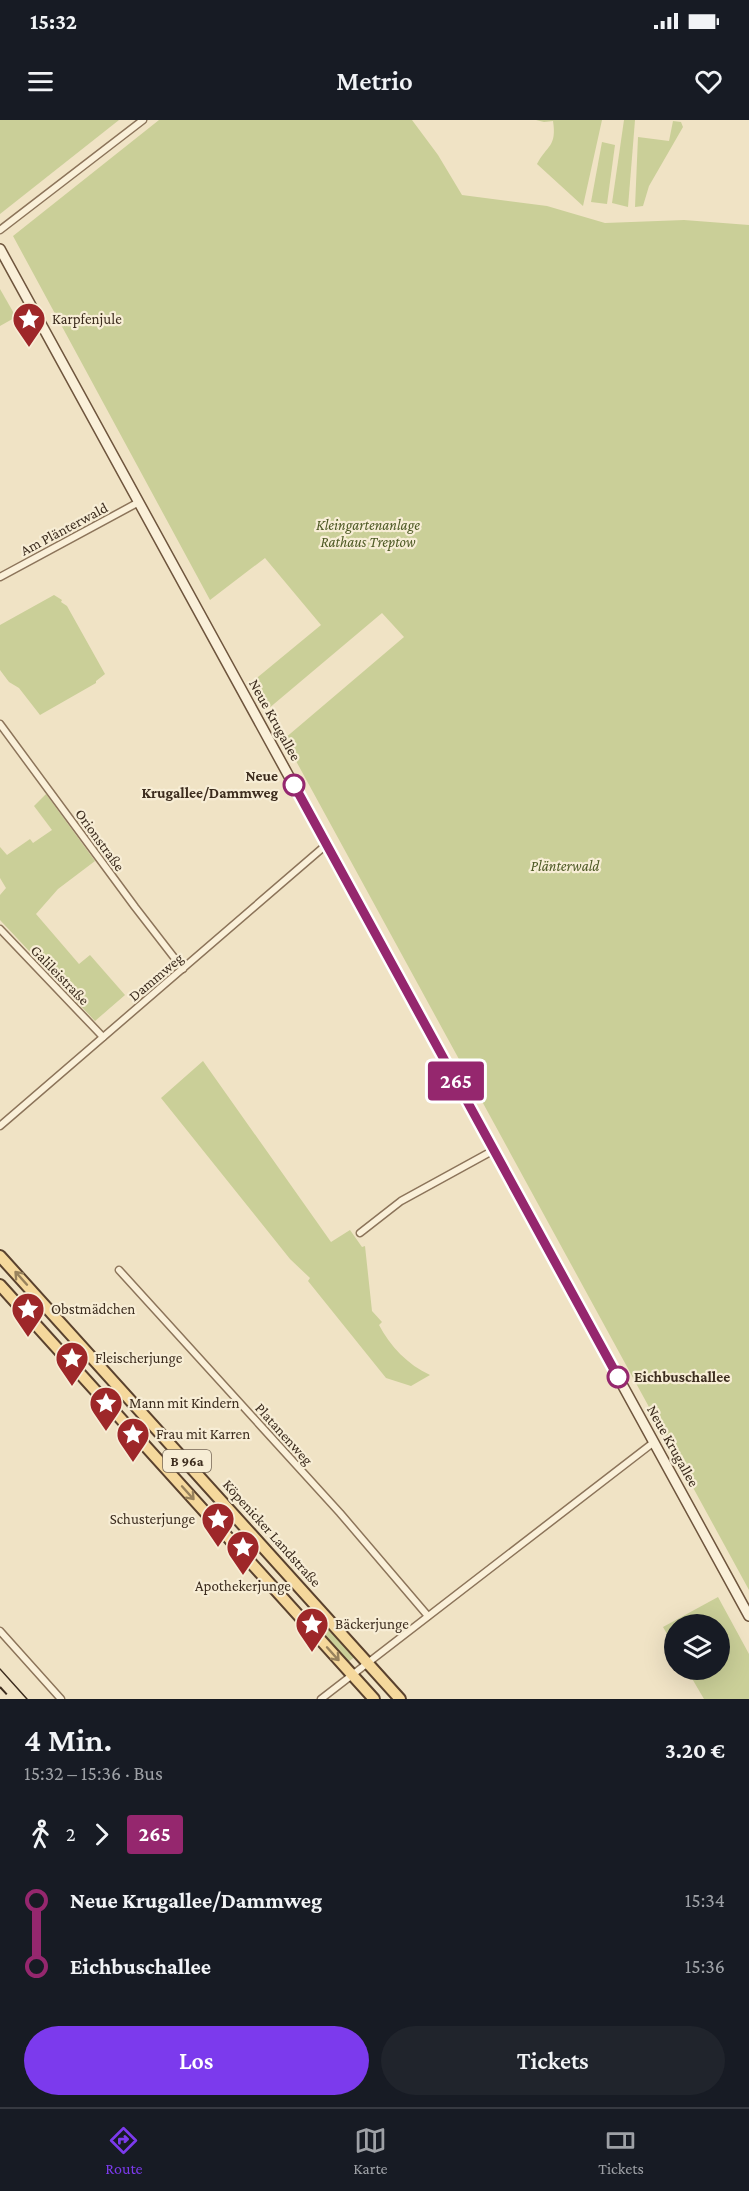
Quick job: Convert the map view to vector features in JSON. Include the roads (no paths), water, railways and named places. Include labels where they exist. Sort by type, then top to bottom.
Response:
[{"type":"main road","name":"Köpenicker Landstraße","points":[[0,1256],[400,1699]]},
{"type":"main road","name":"B 96a","points":[[0,1285],[374,1699]]},
{"type":"street","points":[[0,230],[143,120]]},
{"type":"street","name":"Neue Krugallee","points":[[0,249],[749,1616]]},
{"type":"street","name":"Am Plänterwald","points":[[0,577],[139,502]]},
{"type":"street","name":"Orionstraße","points":[[0,724],[183,969]]},
{"type":"street","name":"Dammweg","points":[[0,1126],[326,845]]},
{"type":"street","name":"Galileistraße","points":[[0,929],[103,1038]]},
{"type":"street","points":[[360,1233],[401,1201],[494,1150]]},
{"type":"street","name":"Platanenweg","points":[[120,1270],[340,1513],[428,1616]]},
{"type":"street","points":[[321,1699],[654,1442]]},
{"type":"street","points":[[0,1631],[61,1699]]},
{"type":"tram line","points":[[0,1669],[27,1699]]},
{"type":"railway","points":[[0,1687],[11,1699]]},
{"type":"place","name":"Karpfenjule","points":[[29,348]]},
{"type":"place","name":"Neue Krugallee/Dammweg","points":[[294,785]]},
{"type":"place","name":"Obstmädchen","points":[[28,1338]]},
{"type":"place","name":"Eichbuschallee","points":[[618,1377]]},
{"type":"place","name":"Fleischerjunge","points":[[72,1387]]},
{"type":"place","name":"Mann mit Kindern","points":[[106,1432]]},
{"type":"place","name":"Frau mit Karren","points":[[133,1463]]},
{"type":"place","name":"Schusterjunge","points":[[218,1548]]},
{"type":"place","name":"Apothekerjunge","points":[[243,1576]]},
{"type":"place","name":"Bäckerjunge","points":[[312,1653]]},
{"type":"park label","name":"Kleingartenanlage Rathaus Treptow","points":[[368,534]]},
{"type":"park label","name":"Plänterwald","points":[[565,866]]}]
